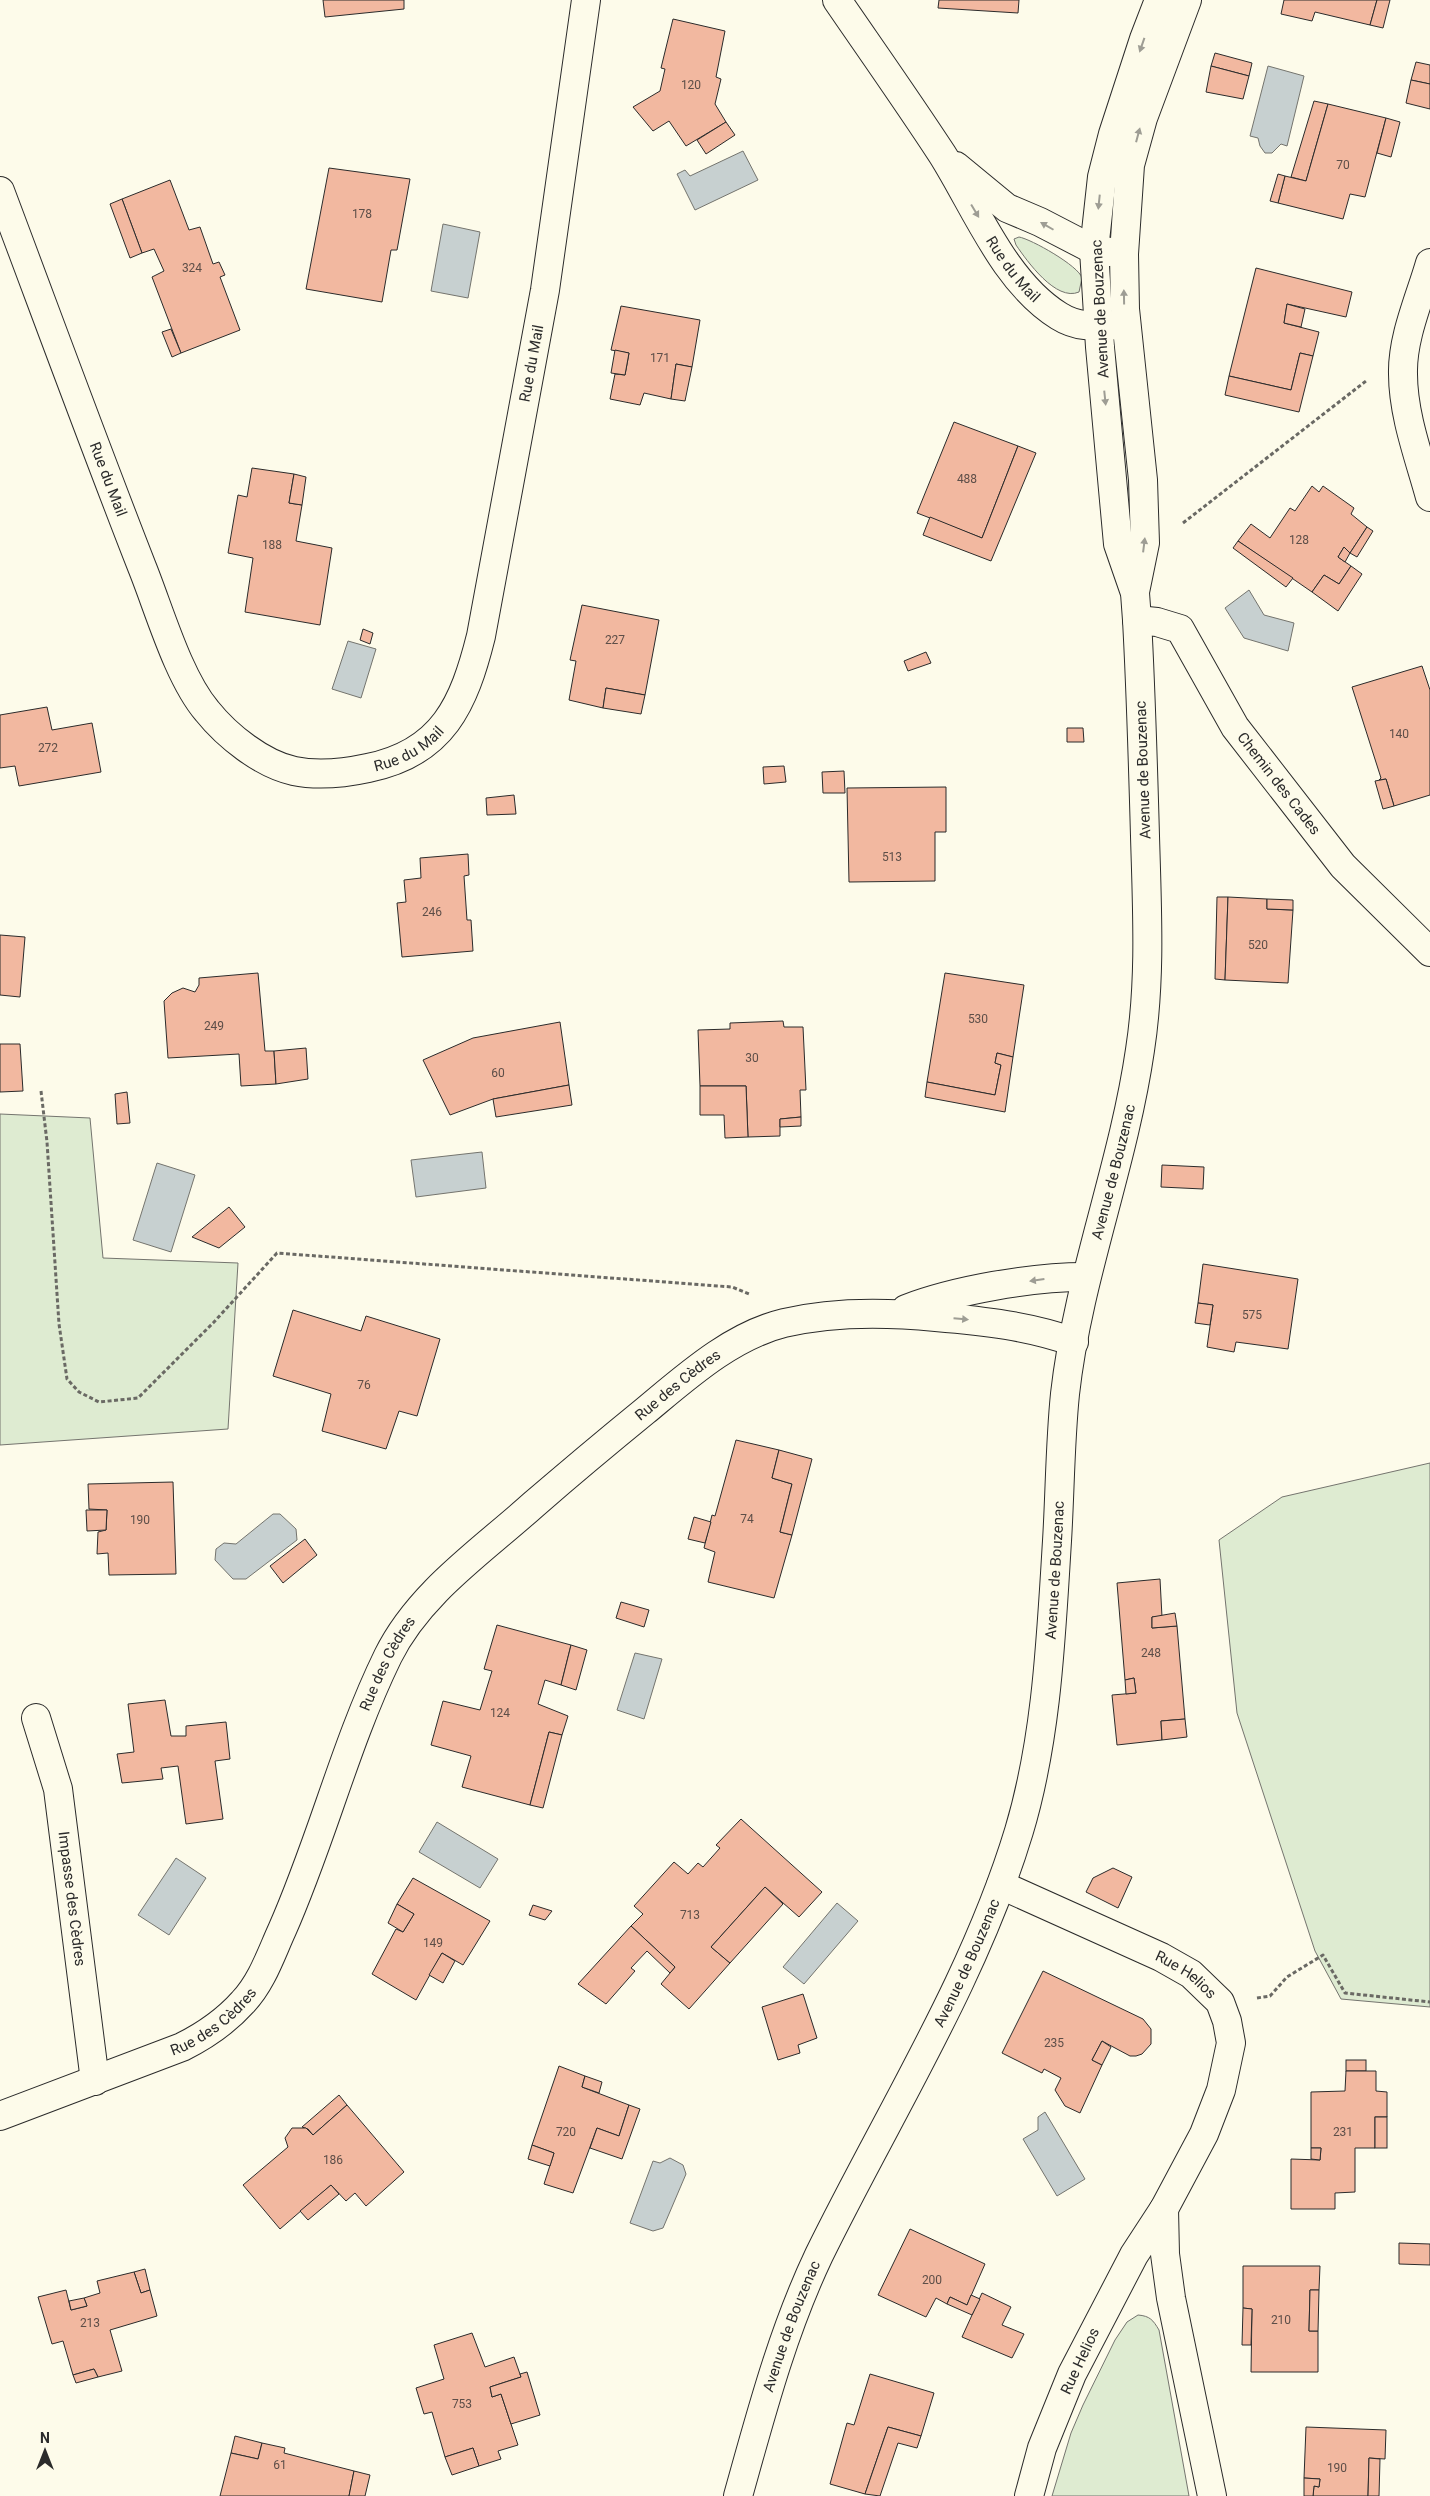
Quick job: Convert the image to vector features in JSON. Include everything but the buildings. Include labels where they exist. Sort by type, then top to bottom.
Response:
[{"type":"street","name":"Rue du Mail","points":[[0,191],[126,526],[188,683],[207,712],[261,757],[294,771],[325,774],[391,763],[421,748],[444,727],[473,670],[482,636],[545,290],[586,0]]},
{"type":"street","name":"Rue du Mail","points":[[837,0],[942,154],[1001,255],[1025,287],[1059,316],[1085,327],[1127,325]]},
{"type":"street","name":"Avenue de Bouzenac","points":[[738,2496],[771,2376],[818,2257],[952,1996],[1001,1885],[1019,1832],[1038,1750],[1058,1540],[1063,1416],[1085,1277],[1130,1106],[1140,1053],[1146,1000],[1149,945],[1137,620],[1135,593],[1118,544],[1094,250],[1102,177],[1113,134],[1144,39],[1159,0]]},
{"type":"street","name":"Avenue de Bouzenac","points":[[1135,593],[1145,543],[1143,480],[1125,309],[1124,254],[1130,164],[1143,118],[1187,0]]},
{"type":"street","name":"Rue du Mail","points":[[942,154],[1007,208],[1040,222],[1094,250],[1124,254]]},
{"type":"street","points":[[1430,263],[1408,339],[1402,372],[1404,396],[1430,497]]},
{"type":"street","name":"Chemin des Cades","points":[[1137,620],[1157,622],[1180,630],[1241,735],[1343,866],[1430,952]]},
{"type":"street","name":"Rue des Cèdres","points":[[895,1313],[931,1300],[986,1289],[1058,1277],[1085,1277]]},
{"type":"street","name":"Rue des Cèdres","points":[[0,2116],[182,2048],[198,2039],[244,2002],[262,1974],[302,1886],[369,1698],[390,1652],[417,1612],[456,1571],[586,1459],[707,1361],[745,1338],[781,1324],[823,1316],[895,1313],[1006,1323],[1046,1332],[1074,1342]]},
{"type":"street","name":"Impasse des Cèdres","points":[[36,1718],[46,1745],[58,1790],[95,2081]]},
{"type":"street","name":"Rue Helios","points":[[1001,1885],[1161,1957],[1191,1974],[1220,2002],[1227,2021],[1230,2043],[1221,2090],[1204,2134],[1164,2209],[1134,2255],[1072,2374],[1042,2448],[1029,2496]]},
{"type":"street","name":"Rue Helios","points":[[1164,2209],[1165,2254],[1171,2298],[1212,2496]]},
{"type":"path","points":[[1189,518],[1376,373],[1402,372]]},
{"type":"path","points":[[41,1091],[47,1142],[59,1324],[66,1380],[78,1392],[99,1402],[138,1398],[214,1322],[277,1253],[732,1287],[766,1300],[781,1324]]},
{"type":"path","points":[[1220,2002],[1270,1996],[1287,1977],[1323,1955],[1345,1993],[1430,2002]]},
{"type":"green space","points":[[1019,237],[1043,248],[1073,267],[1082,278],[1079,292],[1070,294],[1061,291],[1043,278],[1016,245],[1014,239]]},
{"type":"green space","points":[[0,1114],[90,1118],[103,1258],[238,1263],[228,1429],[0,1445]]},
{"type":"green space","points":[[1430,1463],[1430,2007],[1341,1999],[1315,1951],[1237,1713],[1219,1540],[1282,1497]]},
{"type":"green space","points":[[1138,2315],[1151,2319],[1159,2330],[1189,2496],[1052,2496],[1071,2433],[1083,2405],[1115,2340],[1127,2322]]},
{"type":"shaded area","points":[[1268,66],[1304,76],[1287,146],[1281,144],[1272,153],[1265,153],[1260,146],[1258,138],[1250,136]]},
{"type":"shaded area","points":[[743,151],[758,180],[695,210],[677,174],[685,170],[690,176]]},
{"type":"shaded area","points":[[443,224],[480,232],[468,298],[431,291]]},
{"type":"shaded area","points":[[1249,590],[1264,615],[1294,623],[1288,651],[1244,638],[1225,608]]},
{"type":"shaded area","points":[[348,641],[376,649],[361,698],[332,689]]},
{"type":"shaded area","points":[[482,1152],[486,1188],[416,1197],[411,1160]]},
{"type":"shaded area","points":[[157,1163],[195,1175],[171,1252],[133,1240]]},
{"type":"shaded area","points":[[273,1514],[280,1514],[296,1529],[297,1540],[246,1579],[233,1579],[215,1560],[216,1549],[224,1543],[236,1544]]},
{"type":"shaded area","points":[[635,1653],[662,1659],[644,1719],[617,1710]]},
{"type":"shaded area","points":[[437,1822],[498,1859],[480,1888],[419,1852]]},
{"type":"shaded area","points":[[176,1858],[206,1878],[169,1935],[138,1915]]},
{"type":"shaded area","points":[[837,1903],[858,1921],[804,1984],[783,1967]]},
{"type":"shaded area","points":[[1045,2112],[1085,2179],[1057,2196],[1023,2139],[1038,2130],[1038,2117]]},
{"type":"shaded area","points":[[670,2158],[683,2165],[686,2174],[663,2228],[653,2231],[630,2223],[653,2161],[660,2163]]}]
